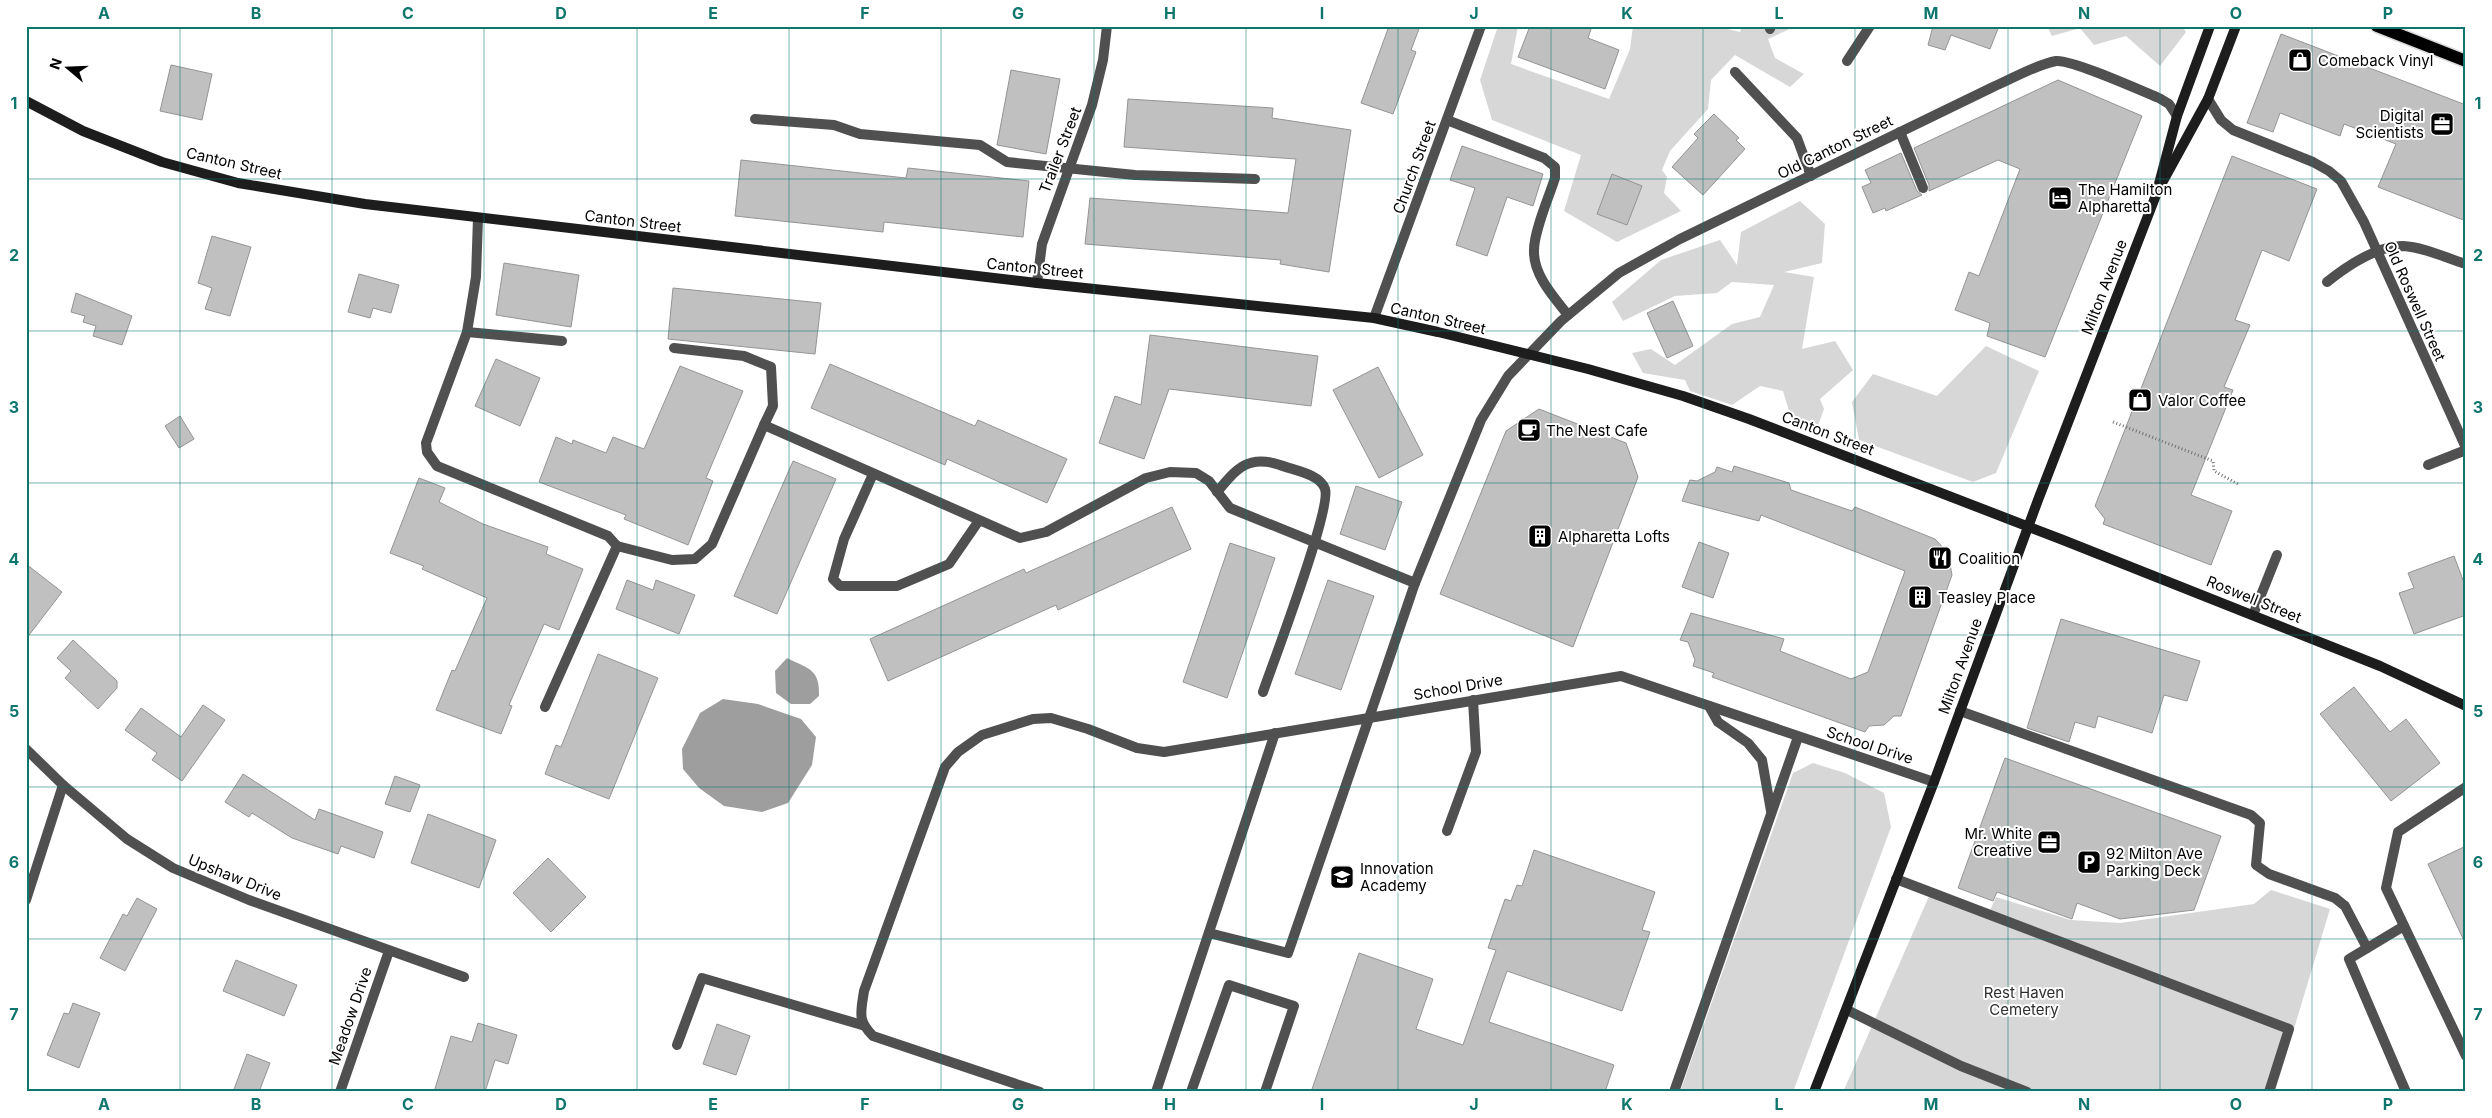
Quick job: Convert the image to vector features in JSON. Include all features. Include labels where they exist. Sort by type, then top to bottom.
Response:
[{"type":"main road","points":[[2377,26],[2466,61]]},
{"type":"street","name":"Trailer Street","points":[[1037,283],[1042,244],[1092,105],[1103,60],[1107,26]]},
{"type":"street","name":"Church Street","points":[[1374,318],[1481,26]]},
{"type":"street","points":[[1848,61],[1870,26]]},
{"type":"street","name":"Milton Avenue","points":[[1814,1092],[1934,782],[2027,528],[2156,195],[2177,116],[2210,26]]},
{"type":"street","name":"Milton Avenue","points":[[2156,195],[2208,99],[2236,26]]},
{"type":"street","name":"Old Canton Street","points":[[1529,355],[1568,315],[1619,273],[1680,239],[2004,82],[2058,61],[2078,66],[2159,98],[2169,104],[2177,116]]},
{"type":"street","points":[[1735,72],[1796,138],[1811,176]]},
{"type":"street","name":"Old Roswell Street","points":[[2208,99],[2221,120],[2233,130],[2313,162],[2329,171],[2341,181],[2351,196],[2463,434],[2466,449]]},
{"type":"street","name":"Canton Street","points":[[26,100],[83,131],[162,162],[238,183],[365,204],[1037,283],[1374,318],[1529,355],[1664,391],[1741,416],[2027,528]]},
{"type":"street","points":[[755,119],[834,125],[860,134],[980,145],[1007,162],[1135,175],[1254,180]]},
{"type":"street","points":[[1447,120],[1544,158],[1555,167],[1555,178],[1534,250],[1540,274],[1550,292],[1568,315]]},
{"type":"street","points":[[1900,132],[1922,188]]},
{"type":"street","points":[[478,218],[476,277],[467,332],[426,443],[427,452],[438,466],[608,536],[618,546],[672,560],[695,559],[712,544],[773,406],[771,367],[744,356],[674,348]]},
{"type":"street","points":[[2326,282],[2351,263],[2377,252],[2401,246],[2423,250],[2466,264]]},
{"type":"street","points":[[467,332],[562,341]]},
{"type":"street","points":[[1209,933],[1288,953],[1415,583],[1481,420],[1508,376],[1529,355]]},
{"type":"street","points":[[764,426],[1013,536],[1030,537],[1046,532],[1146,478],[1170,472],[1196,473],[1209,480],[1230,508],[1415,583]]},
{"type":"street","points":[[2428,465],[2466,449]]},
{"type":"street","points":[[1217,492],[1235,470],[1245,464],[1264,461],[1318,480],[1325,488],[1327,498],[1314,542],[1263,692]]},
{"type":"street","points":[[873,474],[844,539],[833,579],[840,586],[897,586],[948,564],[978,522]]},
{"type":"street","name":"Roswell Street","points":[[2027,528],[2405,676],[2466,706]]},
{"type":"street","points":[[545,707],[618,546]]},
{"type":"street","points":[[2253,615],[2277,555]]},
{"type":"street","name":"School Drive","points":[[862,1025],[861,1011],[864,991],[945,767],[982,734],[1033,719],[1051,718],[1084,727],[1137,748],[1164,752],[1621,676],[1934,782]]},
{"type":"street","points":[[1447,831],[1476,752],[1473,700]]},
{"type":"street","points":[[1709,706],[1718,722],[1748,743],[1762,760],[1771,812]]},
{"type":"street","points":[[1960,711],[2251,815],[2260,823],[2256,865],[2269,874],[2335,898],[2345,906],[2367,948]]},
{"type":"street","points":[[1156,1092],[1274,733]]},
{"type":"street","points":[[1674,1092],[1798,737]]},
{"type":"street","name":"Upshaw Drive","points":[[26,749],[63,785],[127,839],[173,868],[249,900],[464,976]]},
{"type":"street","points":[[26,900],[63,785]]},
{"type":"street","points":[[2466,787],[2398,832],[2386,888],[2466,1056]]},
{"type":"street","points":[[1896,879],[2289,1029],[2268,1092]]},
{"type":"street","points":[[2404,926],[2349,959],[2406,1092]]},
{"type":"street","name":"Meadow Drive","points":[[340,1092],[389,951]]},
{"type":"street","points":[[677,1045],[702,978],[862,1025],[873,1036],[1040,1092]]},
{"type":"street","points":[[1191,1092],[1229,985],[1294,1006],[1265,1092]]},
{"type":"street","points":[[1847,1010],[1961,1066],[2027,1092]]},
{"type":"path","points":[[2113,422],[2213,461],[2214,471],[2238,484]]},
{"type":"green space","points":[[1498,26],[1518,26],[1511,64],[1609,99],[1630,49],[1633,26],[1715,26],[1740,32],[1742,26],[1796,26],[1768,39],[1775,58],[1804,74],[1790,87],[1735,55],[1711,80],[1708,109],[1670,151],[1662,170],[1667,177],[1664,193],[1681,211],[1617,242],[1564,211],[1581,155],[1492,120],[1480,80]]},
{"type":"green space","points":[[2047,26],[2182,26],[2186,32],[2160,66],[2126,36],[2094,45],[2080,28],[2052,36]]},
{"type":"green space","points":[[1800,201],[1825,224],[1822,263],[1784,272],[1814,277],[1802,349],[1835,341],[1853,370],[1820,399],[1824,409],[1817,428],[1792,421],[1783,391],[1760,386],[1732,405],[1690,391],[1685,380],[1643,373],[1632,353],[1651,349],[1675,365],[1732,324],[1760,317],[1774,285],[1732,282],[1717,293],[1675,296],[1623,321],[1612,302],[1661,260],[1720,240],[1737,265],[1741,232]]},
{"type":"green space","points":[[1986,346],[2039,371],[1996,473],[1973,482],[1859,440],[1852,402],[1873,374],[1937,396]]},
{"type":"green space","points":[[1813,763],[1845,773],[1884,793],[1891,827],[1793,1092],[1680,1092],[1793,773]]},
{"type":"green space","name":"Rest Haven Cemetery","points":[[2271,890],[2330,909],[2275,1092],[1843,1092],[1930,894],[1988,915],[1996,897],[2071,920],[2120,923],[2254,904]]},
{"type":"shaded area","points":[[787,658],[812,671],[818,680],[819,696],[810,704],[791,704],[776,693],[775,671]]},
{"type":"shaded area","points":[[723,699],[758,704],[801,719],[816,737],[812,765],[788,803],[762,812],[724,806],[699,788],[683,769],[682,749],[700,713]]},
{"type":"building","points":[[1389,26],[1420,26],[1411,50],[1416,52],[1393,114],[1361,103]]},
{"type":"building","points":[[1530,26],[1592,26],[1588,38],[1619,50],[1605,89],[1518,57]]},
{"type":"building","points":[[1933,26],[1999,26],[1990,49],[1951,35],[1945,50],[1928,45]]},
{"type":"building","points":[[2281,34],[2466,105],[2466,221],[2378,187],[2396,144],[2344,124],[2340,136],[2280,113],[2273,132],[2247,123]]},
{"type":"building","points":[[171,65],[212,74],[202,120],[160,111]]},
{"type":"building","points":[[1011,70],[1060,79],[1046,154],[997,145]]},
{"type":"building","name":"The Hamilton Alpharetta","points":[[2058,80],[2142,116],[2045,357],[1987,336],[1990,323],[1955,310],[1969,272],[1979,276],[2020,169],[1998,160],[1929,191],[1929,185],[1914,148]]},
{"type":"building","points":[[1128,99],[1273,108],[1272,118],[1351,130],[1329,272],[1280,264],[1281,260],[1085,244],[1090,198],[1288,213],[1296,159],[1124,147]]},
{"type":"building","points":[[1714,114],[1739,138],[1736,140],[1745,149],[1703,195],[1672,167],[1698,138],[1694,134]]},
{"type":"building","points":[[1462,146],[1543,174],[1533,206],[1507,197],[1487,256],[1456,245],[1475,188],[1450,180]]},
{"type":"building","points":[[1901,153],[1917,191],[1922,195],[1886,211],[1885,208],[1873,213],[1862,187],[1871,183],[1865,170]]},
{"type":"building","points":[[2232,156],[2317,189],[2289,261],[2262,250],[2235,320],[2250,325],[2224,387],[2233,390],[2191,495],[2232,511],[2211,565],[2103,524],[2105,519],[2095,506]]},
{"type":"building","points":[[741,160],[906,178],[908,168],[1029,181],[1023,237],[884,222],[883,232],[735,216]]},
{"type":"building","points":[[1612,174],[1642,186],[1627,225],[1597,214]]},
{"type":"building","points":[[212,236],[251,247],[230,316],[205,309],[212,288],[198,283]]},
{"type":"building","points":[[504,263],[579,275],[571,327],[496,315]]},
{"type":"building","points":[[359,274],[399,285],[391,313],[373,308],[370,318],[348,312]]},
{"type":"building","points":[[673,288],[821,303],[815,354],[668,339]]},
{"type":"building","points":[[76,293],[132,316],[122,345],[93,336],[96,326],[83,322],[85,316],[71,312]]},
{"type":"building","points":[[1673,301],[1693,346],[1667,358],[1647,313]]},
{"type":"building","points":[[1150,335],[1318,356],[1311,406],[1169,389],[1144,459],[1099,443],[1115,396],[1141,405]]},
{"type":"building","points":[[496,359],[540,378],[520,426],[475,406]]},
{"type":"building","points":[[830,364],[975,426],[978,420],[1067,459],[1047,503],[947,459],[945,465],[811,408]]},
{"type":"building","points":[[680,366],[743,391],[706,478],[713,481],[688,545],[624,519],[626,515],[539,482],[556,437],[572,444],[573,440],[606,453],[613,437],[644,449]]},
{"type":"building","points":[[1378,367],[1423,455],[1379,478],[1333,390]]},
{"type":"building","name":"Alpharetta Lofts","points":[[1539,409],[1626,443],[1638,477],[1573,647],[1440,594],[1506,431]]},
{"type":"building","points":[[180,416],[194,439],[179,448],[165,426]]},
{"type":"building","points":[[793,461],[836,479],[777,614],[734,596]]},
{"type":"building","name":"Teasley Place","points":[[1734,466],[1789,483],[1791,490],[1852,511],[1855,507],[1935,539],[1948,553],[1952,575],[1901,716],[1894,716],[1884,725],[1869,726],[1865,732],[1712,677],[1714,673],[1693,666],[1695,660],[1688,642],[1680,640],[1691,613],[1784,639],[1780,651],[1851,679],[1868,672],[1905,571],[1761,515],[1759,521],[1682,501],[1690,480],[1697,481],[1715,472],[1717,467],[1732,472]]},
{"type":"building","points":[[419,478],[445,488],[439,502],[483,524],[548,547],[546,554],[583,569],[559,630],[544,624],[509,705],[512,706],[501,734],[436,710],[452,670],[455,671],[487,598],[422,569],[424,566],[390,553]]},
{"type":"building","points":[[1356,486],[1402,502],[1385,550],[1340,534]]},
{"type":"building","points":[[1172,507],[1191,549],[1058,610],[1056,605],[888,681],[870,639],[1024,569],[1026,573]]},
{"type":"building","points":[[1699,542],[1729,553],[1713,598],[1682,587]]},
{"type":"building","points":[[1230,543],[1275,558],[1227,698],[1183,682]]},
{"type":"building","points":[[2454,556],[2466,588],[2466,615],[2414,634],[2399,593],[2414,588],[2408,573]]},
{"type":"building","points":[[26,564],[62,592],[26,639]]},
{"type":"building","points":[[627,580],[653,590],[656,580],[695,595],[679,634],[616,609]]},
{"type":"building","points":[[1328,580],[1374,596],[1341,690],[1295,674]]},
{"type":"building","points":[[2061,619],[2200,661],[2187,701],[2164,695],[2152,733],[2098,716],[2095,728],[2075,722],[2069,742],[2027,728]]},
{"type":"building","points":[[73,640],[117,681],[117,688],[98,709],[65,678],[71,671],[57,658]]},
{"type":"building","points":[[598,654],[658,678],[609,799],[545,774],[556,745],[561,747]]},
{"type":"building","points":[[2354,687],[2390,732],[2406,719],[2440,763],[2391,801],[2320,714]]},
{"type":"building","points":[[203,705],[225,720],[182,781],[152,760],[157,753],[125,730],[141,708],[181,737]]},
{"type":"building","name":"92 Milton Ave Parking Deck","points":[[2005,758],[2221,836],[2194,910],[2120,919],[2077,903],[2072,919],[1997,892],[1993,901],[1958,888]]},
{"type":"building","points":[[243,774],[315,820],[319,809],[383,832],[374,858],[341,846],[338,854],[292,838],[252,813],[249,817],[225,802]]},
{"type":"building","points":[[395,776],[420,785],[410,812],[385,804]]},
{"type":"building","points":[[428,814],[496,840],[479,888],[411,863]]},
{"type":"building","points":[[2466,846],[2466,945],[2428,864]]},
{"type":"building","points":[[1534,850],[1655,892],[1642,930],[1650,932],[1622,1011],[1507,971],[1489,1022],[1614,1065],[1605,1092],[1311,1092],[1359,953],[1433,979],[1416,1029],[1463,1045],[1496,950],[1488,948],[1505,899],[1511,901],[1517,885],[1522,886]]},
{"type":"building","points":[[548,858],[586,897],[551,932],[513,893]]},
{"type":"building","points":[[137,898],[157,909],[125,971],[100,958],[123,914],[127,916]]},
{"type":"building","points":[[236,960],[297,985],[284,1016],[223,991]]},
{"type":"building","points":[[73,1003],[100,1013],[79,1068],[47,1055],[64,1013],[69,1014]]},
{"type":"building","points":[[478,1023],[517,1035],[508,1064],[495,1060],[485,1092],[434,1092],[451,1036],[472,1042]]},
{"type":"building","points":[[717,1024],[750,1036],[736,1075],[703,1064]]},
{"type":"building","points":[[247,1054],[270,1063],[259,1092],[233,1092]]},
{"type":"place","name":"Comeback Vinyl","points":[[2300,60]]},
{"type":"place","name":"Digital Scientists","points":[[2442,124]]},
{"type":"place","name":"The Hamilton Alpharetta","points":[[2060,198]]},
{"type":"place","name":"Valor Coffee","points":[[2140,400]]},
{"type":"place","name":"The Nest Cafe","points":[[1529,430]]},
{"type":"place","name":"Alpharetta Lofts","points":[[1540,536]]},
{"type":"place","name":"Coalition","points":[[1940,558]]},
{"type":"place","name":"Teasley Place","points":[[1920,597]]},
{"type":"place","name":"Mr. White Creative","points":[[2049,842]]},
{"type":"place","name":"92 Milton Ave Parking Deck","points":[[2089,862]]},
{"type":"place","name":"Innovation Academy","points":[[1342,877]]}]
